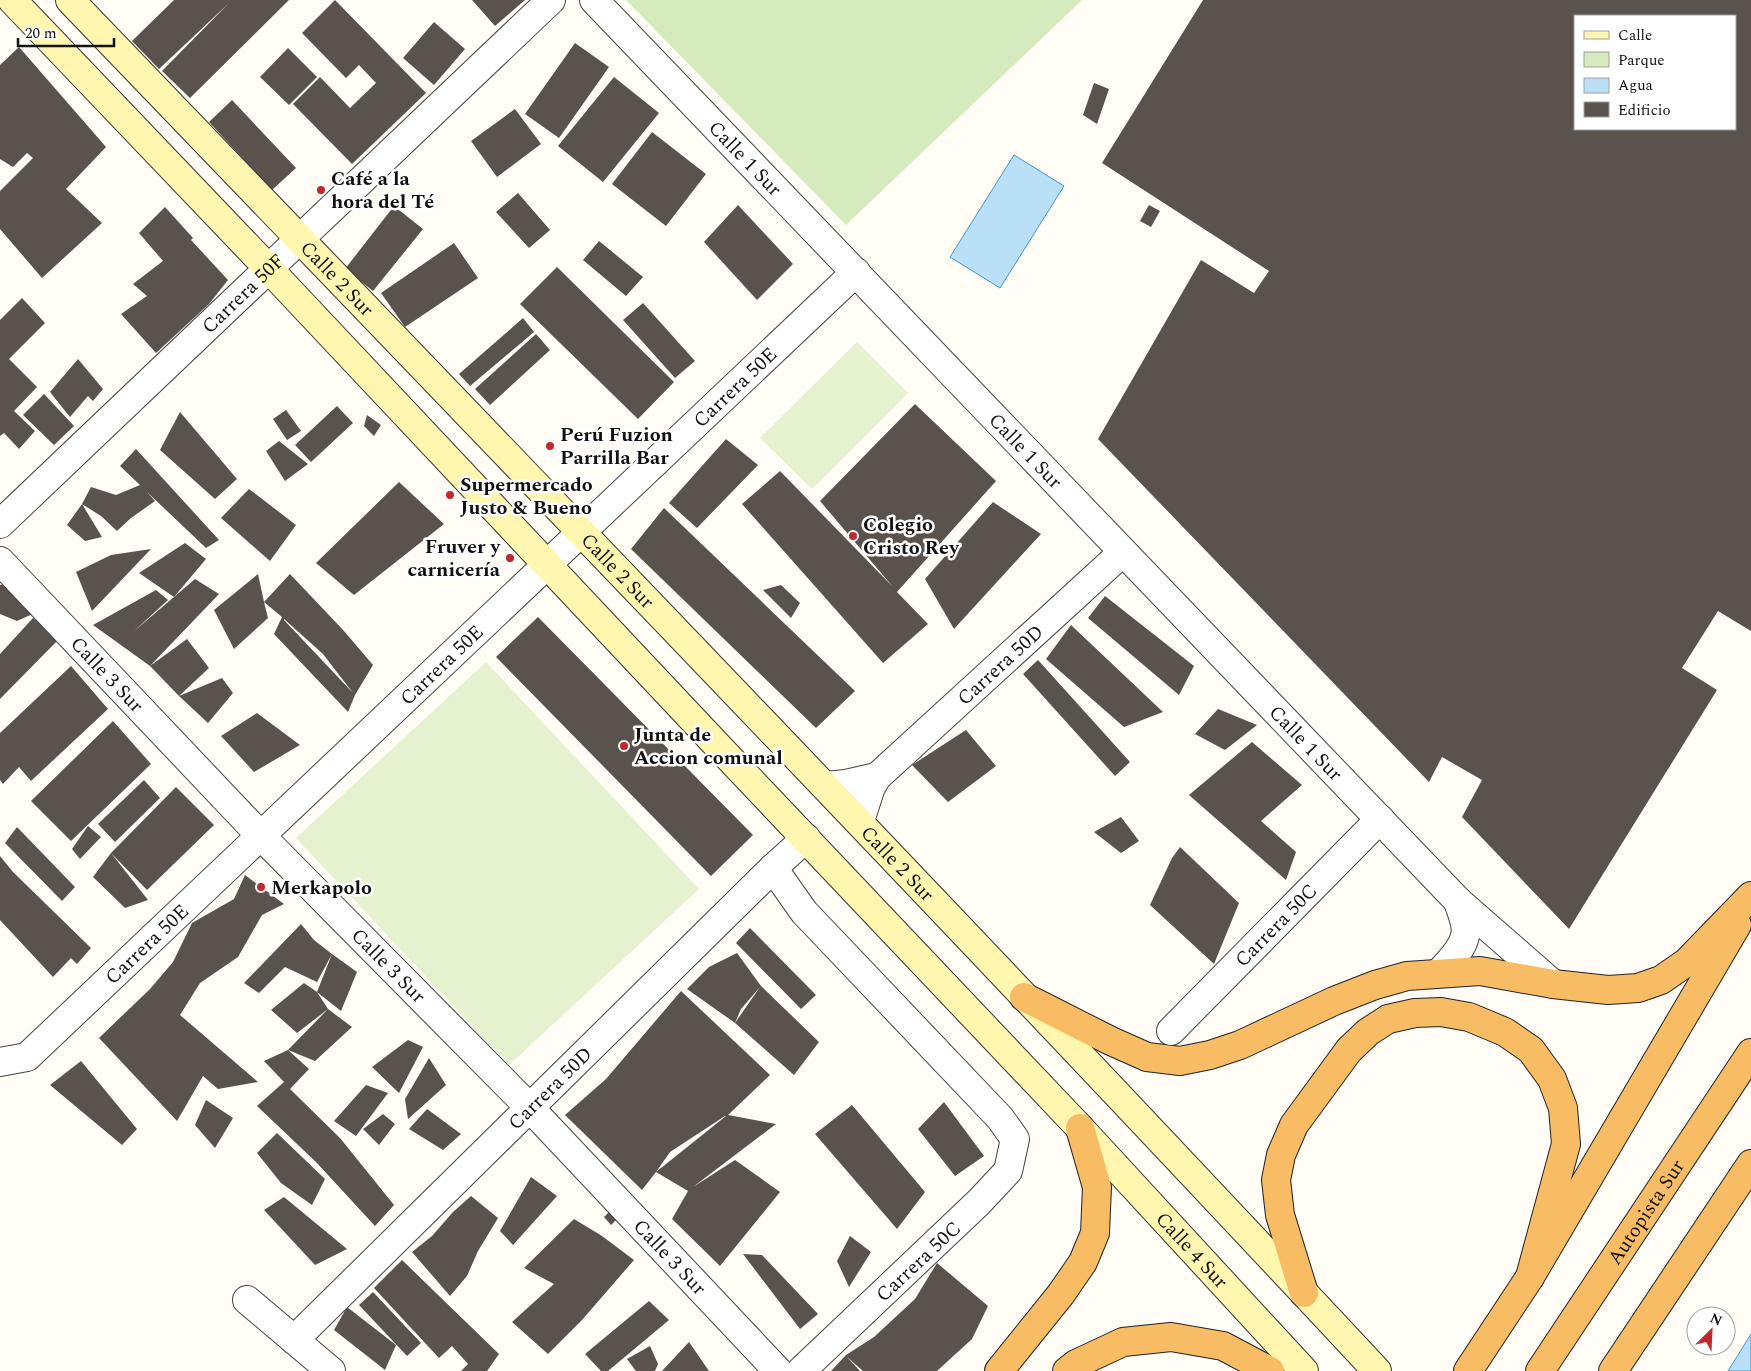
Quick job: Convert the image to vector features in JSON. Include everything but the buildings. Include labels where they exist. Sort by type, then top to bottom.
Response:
[{"type":"highway","points":[[1024,997],[1147,1057],[1180,1061],[1240,1046],[1334,1001],[1375,985],[1407,976],[1440,972],[1480,971],[1553,984],[1608,990],[1638,988],[1662,980],[1686,962],[1751,896]]},
{"type":"highway","points":[[1468,1371],[1530,1277],[1751,901]]},
{"type":"highway","points":[[1304,1293],[1280,1215],[1276,1180],[1281,1154],[1294,1125],[1349,1050],[1368,1032],[1388,1019],[1415,1012],[1440,1012],[1469,1017],[1505,1032],[1531,1050],[1552,1079],[1563,1108],[1566,1144],[1530,1277]]},
{"type":"highway","name":"Autopista Sur","points":[[1540,1371],[1751,1053]]},
{"type":"highway","points":[[999,1371],[1061,1294],[1083,1262],[1095,1233],[1097,1187],[1086,1139]]},
{"type":"highway","points":[[1613,1371],[1751,1164]]},
{"type":"highway","points":[[1067,1371],[1076,1364],[1123,1342],[1171,1337],[1223,1346],[1270,1371]]},
{"type":"main road","points":[[12,0],[268,268],[806,838],[1086,1139]]},
{"type":"main road","name":"Calle 2 Sur","points":[[70,0],[860,821],[1304,1293]]},
{"type":"main road","name":"Calle 4 Sur","points":[[1086,1139],[1304,1371]]},
{"type":"main road","points":[[1304,1293],[1376,1371]]},
{"type":"street","name":"Carrera 50F","points":[[0,524],[551,0]]},
{"type":"street","name":"Calle 1 Sur","points":[[594,0],[1458,901],[1553,984]]},
{"type":"street","name":"Carrera 50E","points":[[0,1062],[27,1057],[856,272]]},
{"type":"street","name":"Carrera 50D","points":[[860,821],[871,787],[877,777],[1123,552]]},
{"type":"street","name":"Calle 3 Sur","points":[[0,561],[261,836],[530,1108],[778,1371]]},
{"type":"street","name":"Carrera 50D","points":[[826,786],[846,784],[877,777]]},
{"type":"street","name":"Carrera 50C","points":[[1171,1031],[1380,819]]},
{"type":"street","name":"Carrera 50D","points":[[294,1340],[773,868],[806,838]]},
{"type":"street","name":"Carrera 50C","points":[[773,868],[804,912],[1000,1118],[1015,1139],[1008,1171],[980,1202],[801,1371]]},
{"type":"street","name":"Calle 1 Sur","points":[[1440,972],[1455,955],[1465,936],[1464,922],[1458,901]]},
{"type":"street","points":[[248,1300],[331,1371]]},
{"type":"green space","points":[[626,0],[1082,0],[846,225]]},
{"type":"green space","points":[[857,342],[908,393],[812,489],[760,438]]},
{"type":"green space","points":[[486,662],[699,889],[509,1065],[296,838]]},
{"type":"water","points":[[1014,155],[1064,186],[1000,288],[950,257]]},
{"type":"water","points":[[1751,1334],[1751,1371],[1728,1371]]},
{"type":"place","name":"Café a la hora del Té","points":[[321,190]]},
{"type":"place","name":"Perú Fuzion Parrilla Bar","points":[[550,446]]},
{"type":"place","name":"Supermercado Justo & Bueno","points":[[450,495]]},
{"type":"place","name":"Colegio Cristo Rey","points":[[853,536]]},
{"type":"place","name":"Fruver y carnicería","points":[[510,558]]},
{"type":"place","name":"Junta de Accion comunal","points":[[624,746]]},
{"type":"place","name":"Merkapolo","points":[[261,887]]}]
